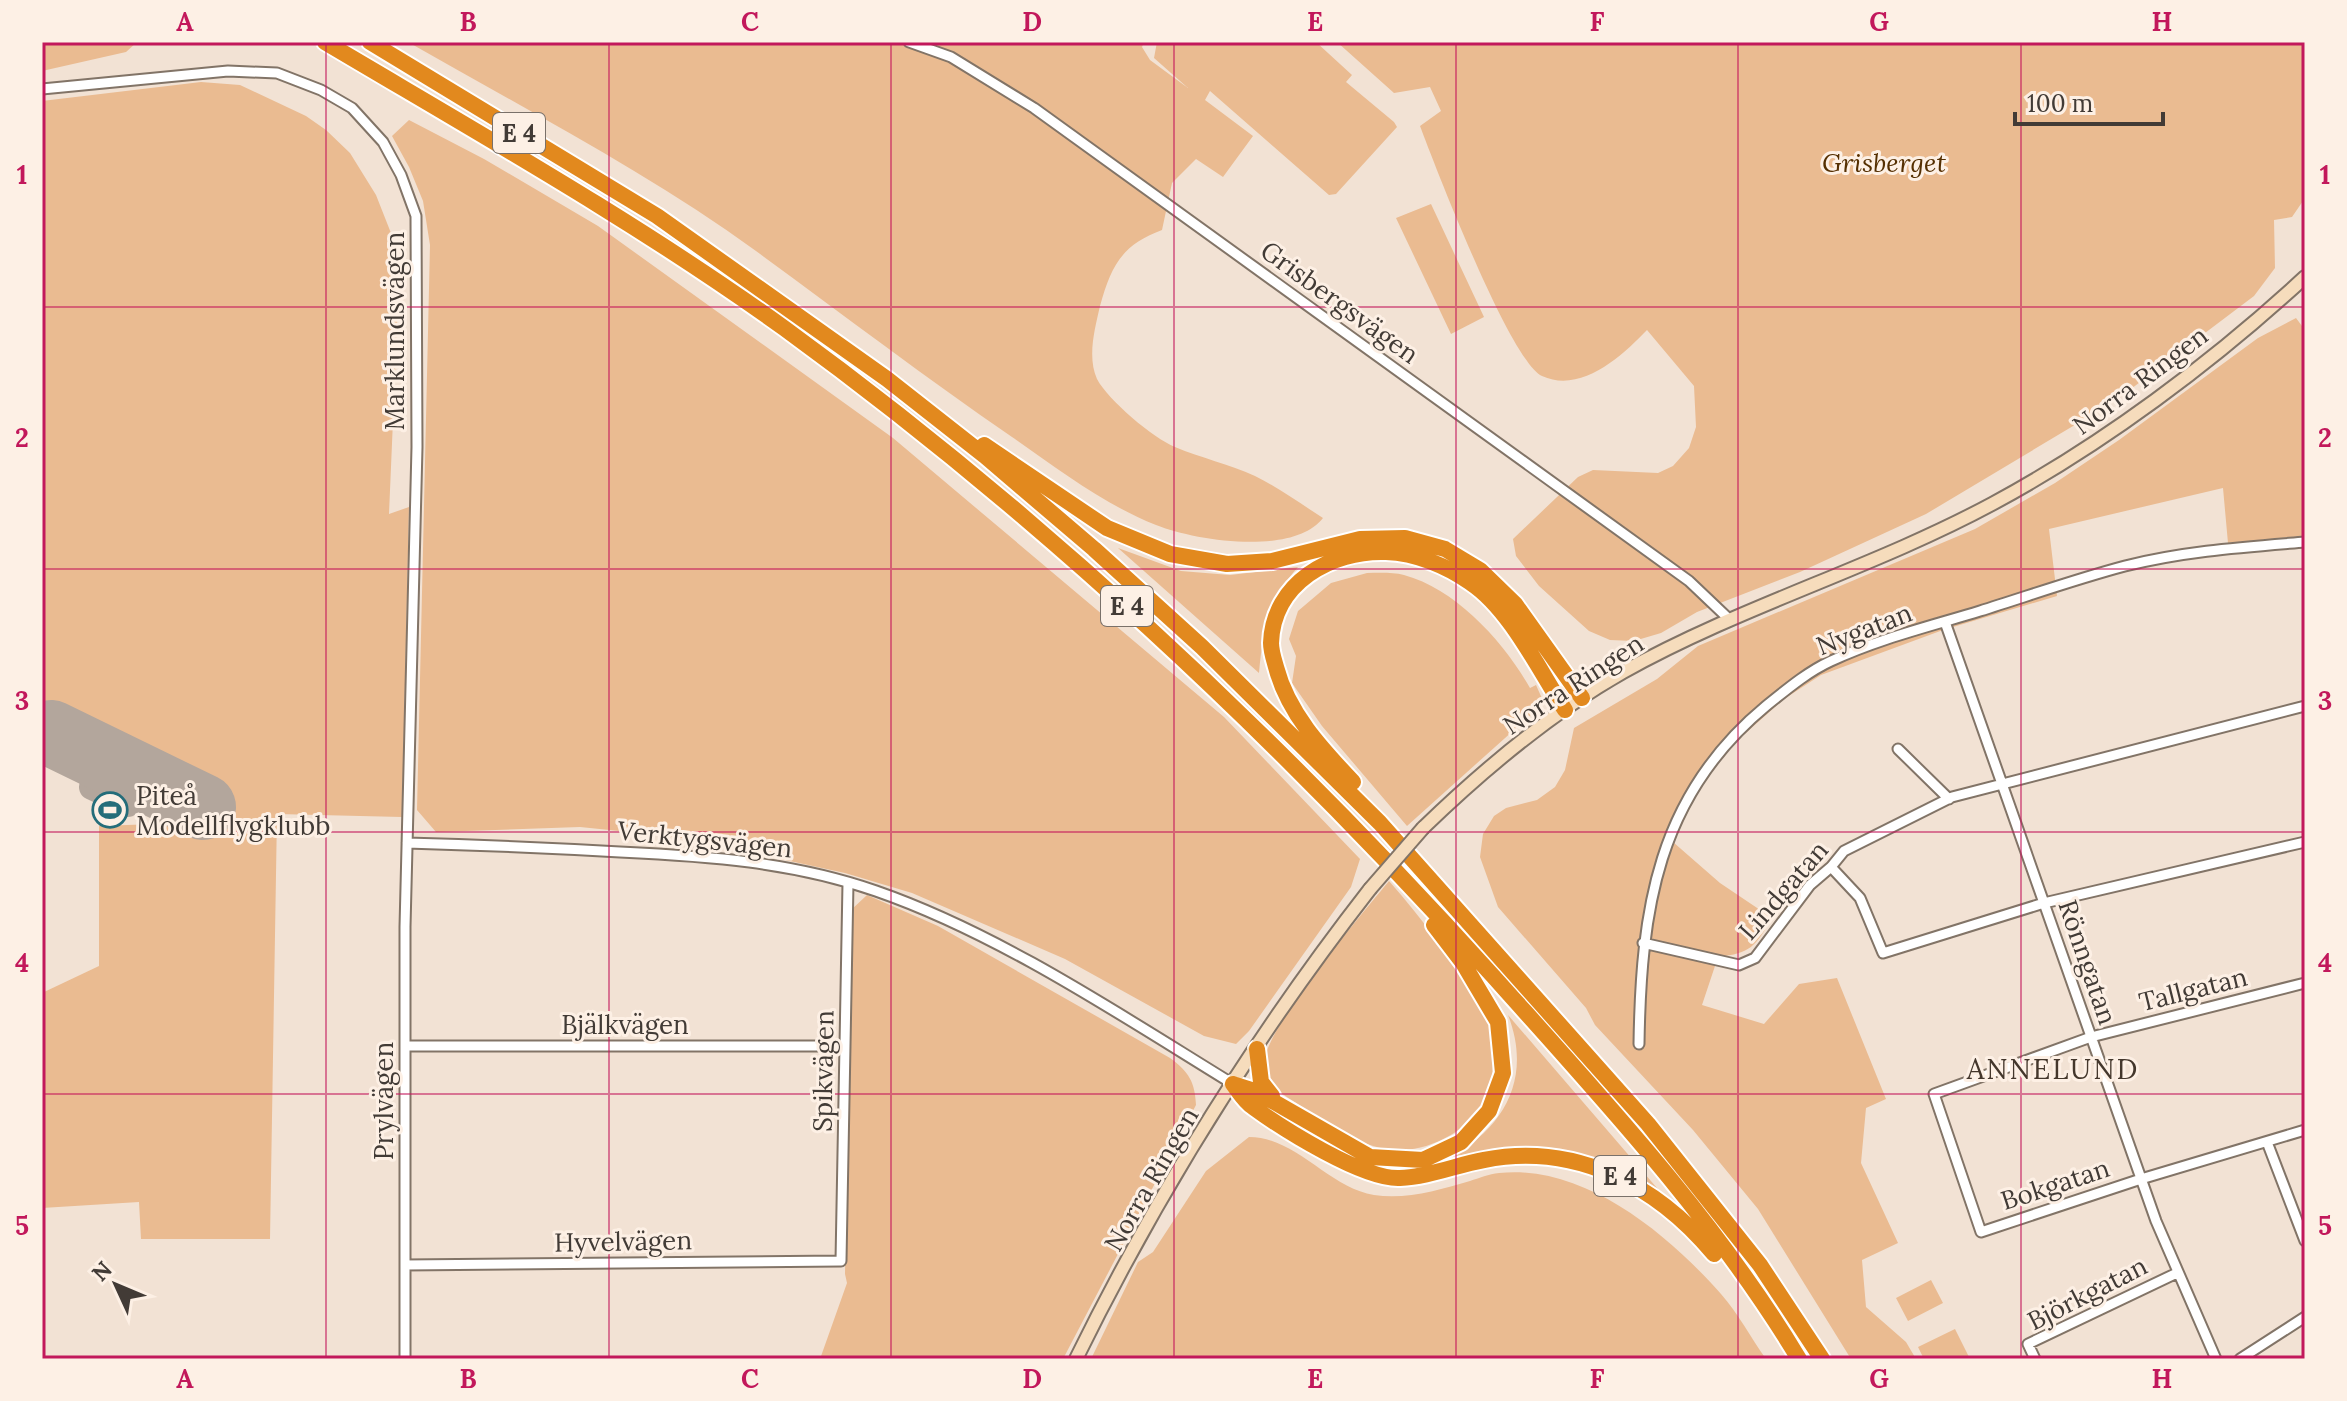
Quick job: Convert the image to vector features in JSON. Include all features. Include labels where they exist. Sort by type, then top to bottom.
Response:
[{"type":"highway","name":"E 4","points":[[325,42],[589,198],[692,264],[875,396],[1093,575],[1301,774],[1410,887],[1575,1068],[1677,1188],[1799,1359]]},
{"type":"highway","name":"E 4","points":[[370,42],[657,216],[843,347],[985,456],[1137,588],[1202,647],[1380,823],[1648,1124],[1760,1265],[1822,1359]]},
{"type":"highway","name":"E 4","points":[[940,421],[1000,454],[1049,491],[1107,528],[1170,554],[1227,564],[1272,561],[1360,539],[1405,538],[1445,549],[1480,570],[1515,604],[1582,698]]},
{"type":"highway","name":"E 4","points":[[1380,823],[1359,788],[1317,745],[1282,691],[1271,645],[1278,611],[1289,590],[1305,575],[1339,559],[1385,552],[1408,555],[1455,572],[1474,584],[1500,611],[1565,710]]},
{"type":"highway","name":"E 4","points":[[1233,1084],[1255,1091],[1370,1157],[1423,1160],[1461,1142],[1489,1111],[1503,1073],[1498,1022],[1463,963],[1424,912],[1410,887]]},
{"type":"highway","points":[[1257,1049],[1261,1082],[1274,1102]]},
{"type":"highway","name":"E 4","points":[[1233,1084],[1251,1106],[1350,1166],[1397,1179],[1526,1154],[1560,1157],[1626,1178],[1666,1205],[1704,1241],[1783,1334]]},
{"type":"main road","name":"Norra Ringen","points":[[1076,1359],[1137,1245],[1233,1084],[1370,889],[1423,828],[1466,787],[1529,734],[1622,673],[1730,620],[1900,549],[1992,504],[2078,454],[2163,393],[2302,285]]},
{"type":"street","name":"Grisbergsvägen","points":[[909,42],[951,57],[1034,108],[1689,581],[1730,620]]},
{"type":"street","name":"Marklundsvägen","points":[[42,89],[228,71],[277,73],[321,90],[352,108],[383,142],[401,175],[416,216],[418,259],[407,843]]},
{"type":"street","name":"Nygatan","points":[[1639,1044],[1643,943],[1655,881],[1674,823],[1704,771],[1737,730],[1793,684],[1829,662],[2126,566],[2217,550],[2305,542]]},
{"type":"street","name":"Rönngatan","points":[[1945,622],[2141,1179],[2177,1273],[2216,1359]]},
{"type":"street","name":"Lindgatan","points":[[1643,943],[1739,965],[1755,958],[1810,885],[1844,851],[1949,799],[2305,706]]},
{"type":"street","points":[[1898,749],[1949,799]]},
{"type":"street","points":[[1831,867],[1860,898],[1883,953],[2044,903],[2305,842]]},
{"type":"street","name":"Verktygsvägen","points":[[407,843],[726,858],[788,867],[877,891],[979,934],[1233,1084]]},
{"type":"street","name":"Prylvägen","points":[[405,1359],[407,843]]},
{"type":"street","name":"Spikvägen","points":[[841,1261],[848,883]]},
{"type":"street","name":"Tallgatan","points":[[2091,1037],[2305,983]]},
{"type":"street","name":"Bokgatan","points":[[2091,1037],[1934,1094],[1981,1232],[2141,1179],[2305,1130]]},
{"type":"street","name":"Bjälkvägen","points":[[406,1046],[845,1046]]},
{"type":"street","points":[[2267,1142],[2305,1241]]},
{"type":"street","name":"Hyvelvägen","points":[[405,1265],[841,1261]]},
{"type":"street","name":"Björkgatan","points":[[2035,1359],[2028,1344],[2177,1273]]},
{"type":"street","points":[[2240,1359],[2305,1317]]},
{"type":"green space","points":[[42,42],[137,42],[126,52],[42,71]]},
{"type":"green space","points":[[408,42],[1144,42],[1142,47],[1150,60],[1188,88],[1154,58],[1157,42],[1316,42],[1352,75],[1346,82],[1397,127],[1336,194],[1329,195],[1210,91],[1205,100],[1253,136],[1223,177],[1196,159],[1172,183],[1162,230],[1127,250],[1114,269],[1100,306],[1092,352],[1094,370],[1103,388],[1155,436],[1175,447],[1255,476],[1323,518],[1309,530],[1290,537],[1244,542],[1173,531],[1136,517],[1064,473],[715,222],[585,142]]},
{"type":"green space","name":"Grisberget","points":[[1337,42],[2305,42],[2305,198],[2292,217],[2274,220],[2275,268],[2254,296],[2115,401],[1926,514],[1800,572],[1697,612],[1661,633],[1634,641],[1610,640],[1589,631],[1539,586],[1516,556],[1513,539],[1578,477],[1593,470],[1658,473],[1673,466],[1689,448],[1696,427],[1694,386],[1647,330],[1613,361],[1586,376],[1557,380],[1542,376],[1528,363],[1493,301],[1420,126],[1441,111],[1430,87],[1394,93]]},
{"type":"green space","points":[[201,82],[240,85],[306,116],[326,130],[350,153],[376,195],[400,256],[389,514],[409,507],[402,817],[277,814],[270,1239],[141,1239],[139,1202],[42,1208],[42,993],[99,966],[99,826],[211,822],[210,790],[51,717],[46,721],[42,772],[42,101]]},
{"type":"green space","points":[[409,120],[484,159],[598,226],[893,438],[1224,717],[1360,859],[1351,887],[1249,1031],[1236,1044],[1204,1036],[1065,959],[912,893],[845,873],[678,837],[580,827],[436,832],[417,810],[430,245],[423,201],[392,136]]},
{"type":"green space","points":[[1431,204],[1484,317],[1451,334],[1396,218]]},
{"type":"green space","points":[[2296,318],[2305,330],[2305,536],[2228,543],[2223,488],[2049,529],[2057,596],[1943,630],[1821,675],[1784,699],[1730,747],[1702,784],[1673,842],[1720,883],[1772,918],[1751,947],[1718,957],[1702,1005],[1764,1024],[1799,984],[1837,978],[1886,1099],[1866,1108],[1861,1163],[1898,1243],[1862,1260],[1866,1307],[1906,1342],[1916,1359],[1851,1359],[1758,1209],[1693,1130],[1595,1025],[1586,1008],[1498,907],[1480,857],[1483,834],[1494,816],[1506,808],[1537,800],[1555,787],[1565,770],[1574,728],[1657,679],[1698,646],[1975,529],[2055,483],[2258,338]]},
{"type":"green space","points":[[1118,548],[1181,571],[1230,575],[1298,567],[1280,591],[1269,616],[1259,673]]},
{"type":"green space","points":[[1367,573],[1404,575],[1442,592],[1460,605],[1507,653],[1530,688],[1536,685],[1544,703],[1407,826],[1322,726],[1292,683],[1296,656],[1289,639],[1298,611],[1331,583]]},
{"type":"green space","points":[[1389,881],[1450,959],[1491,1027],[1495,1043],[1490,1088],[1478,1112],[1450,1136],[1426,1146],[1403,1150],[1363,1143],[1338,1130],[1279,1091],[1269,1080],[1264,1066],[1267,1049],[1296,1000]]},
{"type":"green space","points":[[867,895],[938,926],[1170,1058],[1182,1068],[1192,1084],[1196,1105],[1063,1359],[820,1359],[847,1283],[850,911]]},
{"type":"green space","points":[[1508,1015],[1663,1195],[1611,1166],[1561,1152],[1509,1150],[1449,1157],[1486,1131],[1509,1098],[1517,1059],[1515,1037]]},
{"type":"green space","points":[[1249,1137],[1282,1145],[1342,1183],[1374,1195],[1422,1193],[1499,1173],[1531,1173],[1593,1192],[1650,1227],[1700,1271],[1739,1317],[1766,1359],[1091,1359],[1138,1262],[1153,1252],[1206,1171]]},
{"type":"green space","points":[[1931,1280],[1943,1303],[1908,1321],[1896,1298]]},
{"type":"green space","points":[[1955,1329],[1970,1359],[1924,1359],[1918,1347]]},
{"type":"taxiway","points":[[108,794],[122,768]]},
{"type":"taxiway","points":[[92,787],[128,804]]},
{"type":"runway","points":[[51,733],[203,807]]},
{"type":"place","name":"Piteå Modellflygklubb","points":[[110,810]]},
{"type":"district","name":"ANNELUND","points":[[2053,1069]]}]
